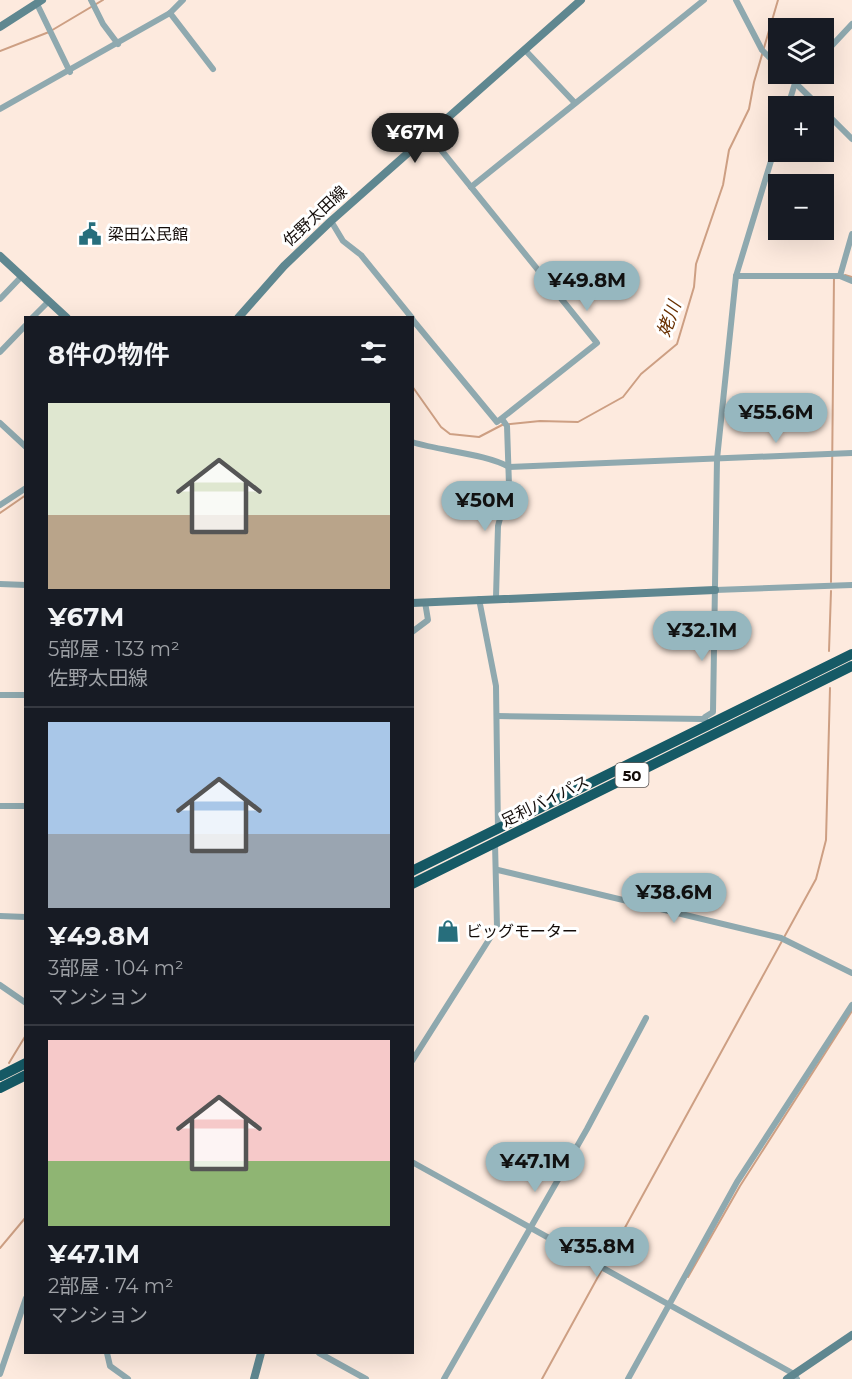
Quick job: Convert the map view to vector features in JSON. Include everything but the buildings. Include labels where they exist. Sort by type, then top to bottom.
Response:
[{"type":"highway","name":"足利バイパス","points":[[414,870],[705,723],[852,654]]},
{"type":"highway","name":"足利バイパス","points":[[414,883],[852,666]]},
{"type":"highway","points":[[0,1076],[24,1064]]},
{"type":"highway","points":[[0,1088],[24,1076]]},
{"type":"street","points":[[90,0],[103,24],[118,44]]},
{"type":"street","points":[[0,109],[118,44],[170,13],[183,0]]},
{"type":"street","name":"佐野太田線","points":[[240,316],[284,266],[331,221],[581,0]]},
{"type":"street","points":[[471,187],[704,0]]},
{"type":"street","points":[[736,0],[762,50],[768,56]]},
{"type":"street","points":[[0,27],[40,2],[70,72]]},
{"type":"street","points":[[170,13],[213,69]]},
{"type":"street","points":[[834,43],[852,24]]},
{"type":"street","points":[[525,50],[575,103]]},
{"type":"street","points":[[796,84],[809,96]]},
{"type":"street","points":[[834,121],[852,139]]},
{"type":"street","points":[[414,320],[496,422],[597,343],[429,135]]},
{"type":"street","points":[[497,716],[705,723],[714,712],[717,459],[736,276],[771,162]]},
{"type":"street","points":[[331,221],[342,241],[361,255],[410,316]]},
{"type":"street","points":[[840,276],[852,234]]},
{"type":"street","points":[[0,256],[65,316]]},
{"type":"street","points":[[0,299],[22,276]]},
{"type":"street","points":[[736,276],[840,276],[852,281]]},
{"type":"street","points":[[34,316],[49,301]]},
{"type":"street","points":[[0,352],[24,327]]},
{"type":"street","points":[[496,597],[498,526],[509,485],[507,426],[502,419]]},
{"type":"street","points":[[0,423],[24,445]]},
{"type":"street","points":[[414,443],[462,455],[495,460],[509,467],[852,453]]},
{"type":"street","points":[[0,505],[24,489]]},
{"type":"street","points":[[0,584],[24,585]]},
{"type":"street","points":[[414,603],[496,597],[852,585]]},
{"type":"street","points":[[414,1057],[497,927],[496,686],[479,599]]},
{"type":"street","points":[[414,630],[428,620],[425,602]]},
{"type":"street","points":[[0,695],[24,695]]},
{"type":"street","points":[[0,806],[24,806]]},
{"type":"street","points":[[498,870],[781,938],[852,972]]},
{"type":"street","points":[[0,916],[24,917]]},
{"type":"street","points":[[0,985],[24,1002]]},
{"type":"street","points":[[628,1379],[737,1182],[852,1005]]},
{"type":"street","points":[[444,1379],[529,1226],[587,1129],[646,1018]]},
{"type":"street","points":[[414,1163],[669,1304],[793,1377],[852,1335]]},
{"type":"street","points":[[0,1374],[22,1316]]},
{"type":"street","points":[[107,1354],[110,1366],[128,1379]]},
{"type":"street","points":[[254,1379],[261,1354]]},
{"type":"street","points":[[321,1354],[366,1379]]},
{"type":"waterway","points":[[0,51],[49,32],[103,0]]},
{"type":"waterway","name":"姥川","points":[[414,389],[441,427],[450,434],[479,437],[502,425],[540,421],[578,422],[623,397],[641,374],[677,344],[694,287],[696,264],[723,185],[729,150],[749,109],[754,82],[778,0]]},
{"type":"waterway","points":[[845,275],[852,277]]},
{"type":"waterway","points":[[831,582],[834,276]]},
{"type":"waterway","name":"姥川","points":[[0,513],[24,496]]},
{"type":"waterway","points":[[829,651],[831,591]]},
{"type":"waterway","points":[[542,1379],[816,879],[826,840],[830,688]]},
{"type":"waterway","points":[[688,1277],[740,1186],[852,1011]]},
{"type":"waterway","points":[[9,1063],[24,1038]]},
{"type":"waterway","points":[[0,1248],[24,1219]]},
{"type":"place","name":"梁田公民館","points":[[90,234]]},
{"type":"place","name":"ビッグモーター","points":[[448,931]]}]
